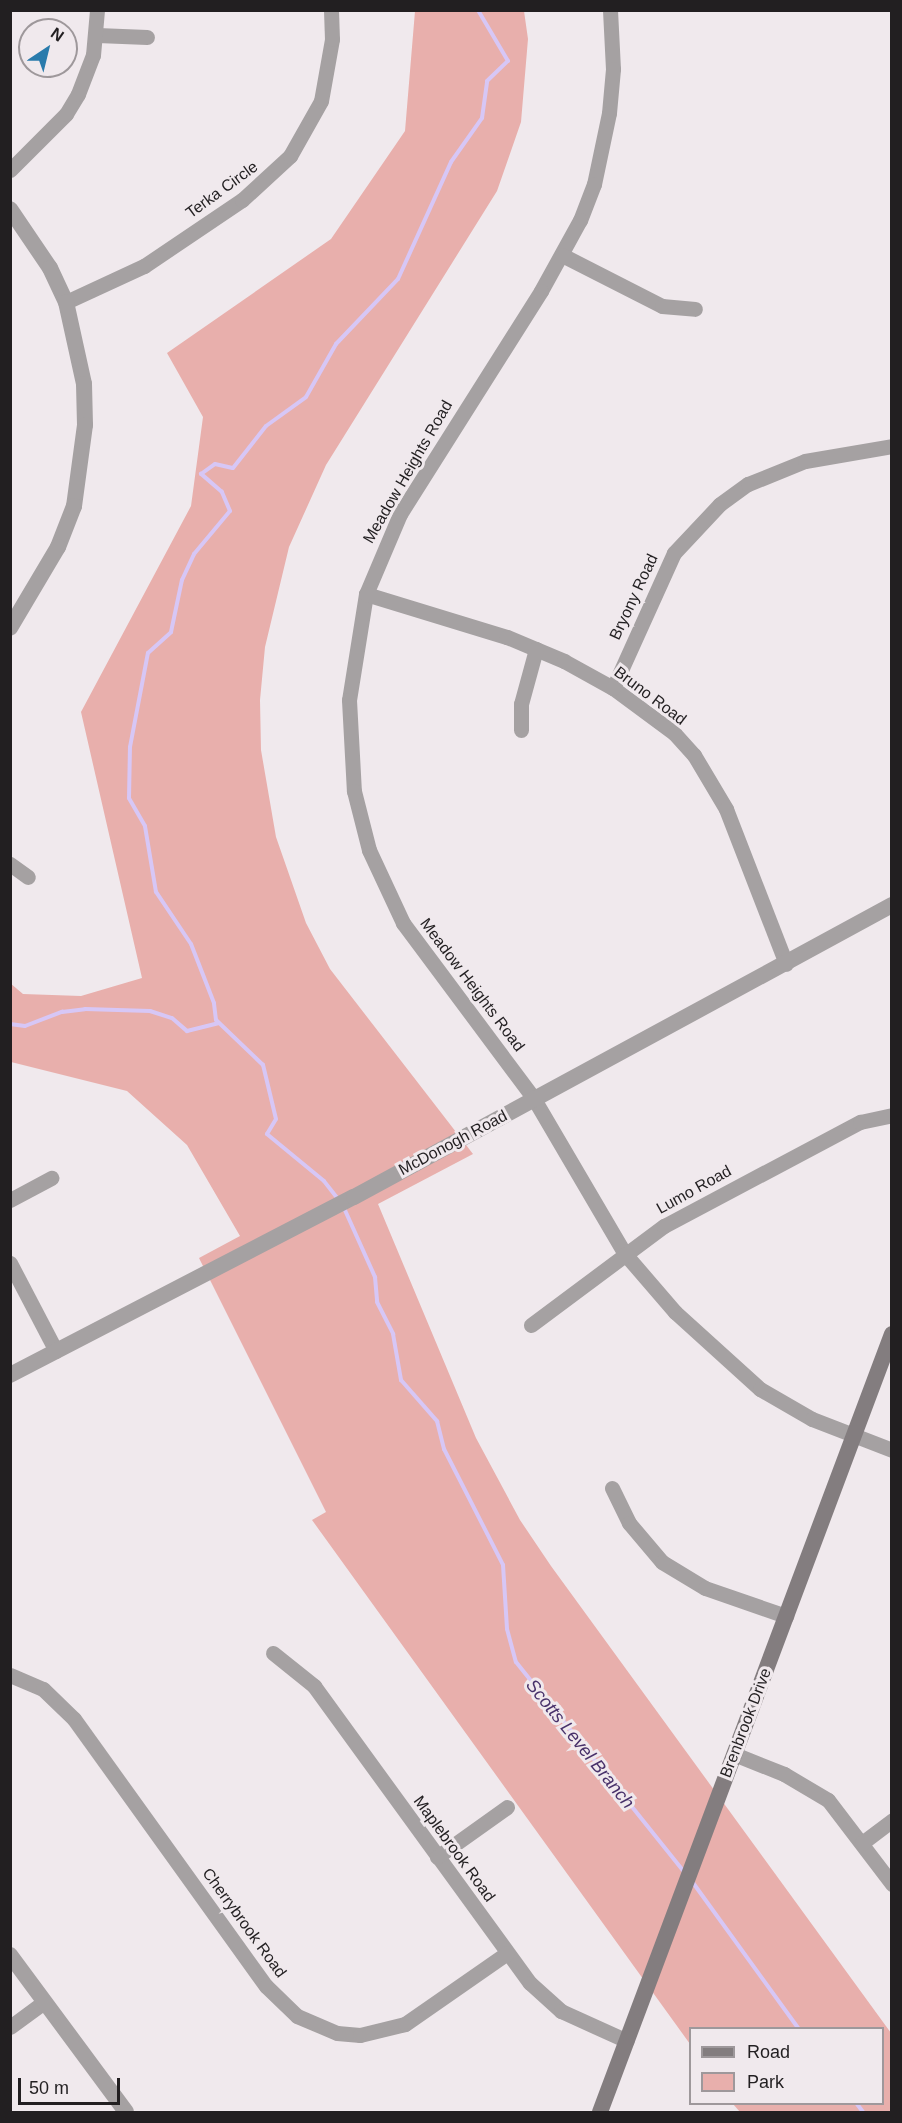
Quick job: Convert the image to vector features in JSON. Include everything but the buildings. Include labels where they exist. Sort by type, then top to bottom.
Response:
[{"type":"main road","name":"Brenbrook Drive","points":[[600,2112],[891,1334]]},
{"type":"street","points":[[10,170],[66,114],[86,75],[97,35],[97,10]]},
{"type":"street","name":"Terka Circle","points":[[66,302],[144,266],[275,172],[307,130],[321,101],[332,39],[331,10]]},
{"type":"street","name":"Meadow Heights Road","points":[[610,10],[613,69],[603,148],[594,184],[562,255],[400,514],[366,594],[348,700],[354,791],[369,850],[403,923],[534,1099],[625,1254],[675,1312],[737,1370],[784,1404],[853,1436],[891,1450]]},
{"type":"street","points":[[97,35],[147,37]]},
{"type":"street","points":[[10,209],[50,268],[66,302],[84,384],[83,465],[58,547],[10,628]]},
{"type":"street","points":[[562,255],[662,306],[694,309]]},
{"type":"street","name":"Bryony Road","points":[[613,688],[674,553],[720,504],[748,484],[805,461],[891,446]]},
{"type":"street","name":"Bruno Road","points":[[366,594],[536,649],[613,688],[674,733],[711,780],[786,964]]},
{"type":"street","points":[[521,730],[521,704],[536,649]]},
{"type":"street","points":[[10,864],[28,877]]},
{"type":"street","name":"McDonogh Road","points":[[10,1375],[298,1227],[891,905]]},
{"type":"street","name":"Lumo Road","points":[[531,1325],[625,1254],[699,1207],[860,1122],[891,1116]]},
{"type":"street","points":[[10,1200],[51,1178]]},
{"type":"street","points":[[10,1263],[56,1351]]},
{"type":"street","points":[[612,1488],[629,1523],[662,1562],[705,1588],[786,1616]]},
{"type":"street","name":"Maplebrook Road","points":[[273,1653],[314,1686],[507,1953],[545,2000],[578,2021],[627,2041]]},
{"type":"street","name":"Cherrybrook Road","points":[[10,1676],[43,1689],[74,1719],[266,1986],[297,2016],[337,2033],[382,2031],[425,2013],[507,1953]]},
{"type":"street","points":[[734,1754],[813,1789],[843,1816],[891,1884]]},
{"type":"street","points":[[437,1857],[507,1807]]},
{"type":"street","points":[[862,1843],[891,1820]]},
{"type":"street","points":[[10,1955],[126,2112]]},
{"type":"street","points":[[10,2027],[44,2002]]},
{"type":"green space","points":[[415,11],[524,11],[528,39],[521,122],[497,191],[326,465],[289,547],[265,647],[260,700],[261,750],[276,837],[306,923],[330,969],[473,1154],[378,1204],[476,1438],[520,1520],[551,1566],[891,2033],[891,2112],[740,2112],[734,2105],[884,2105],[884,2027],[689,2027],[689,2043],[312,1520],[326,1512],[199,1258],[240,1236],[187,1145],[127,1091],[11,1062],[10,983],[23,994],[81,996],[142,978],[81,712],[191,506],[203,417],[167,353],[331,239],[405,131]]},
{"type":"waterway","name":"Scotts Level Branch","points":[[338,1199],[324,1181],[267,1134],[276,1119],[263,1065],[216,1020],[214,1003],[191,944],[156,892],[145,826],[129,798],[130,747],[148,653],[171,632],[182,580],[194,554],[230,511],[222,492],[201,474],[215,464],[233,468],[266,426],[306,397],[336,344],[398,279],[451,162],[482,118],[487,81],[508,61],[478,10]]},
{"type":"waterway","points":[[10,1024],[25,1026],[62,1012],[85,1009],[150,1011],[172,1018],[187,1031],[218,1023]]},
{"type":"waterway","name":"Scotts Level Branch","points":[[344,1208],[375,1277],[377,1302],[393,1334],[401,1380],[437,1421],[444,1449],[503,1565],[507,1629],[516,1662],[684,1872]]},
{"type":"waterway","name":"Scotts Level Branch","points":[[691,1880],[797,2027]]},
{"type":"waterway","name":"Scotts Level Branch","points":[[858,2105],[863,2112]]}]
